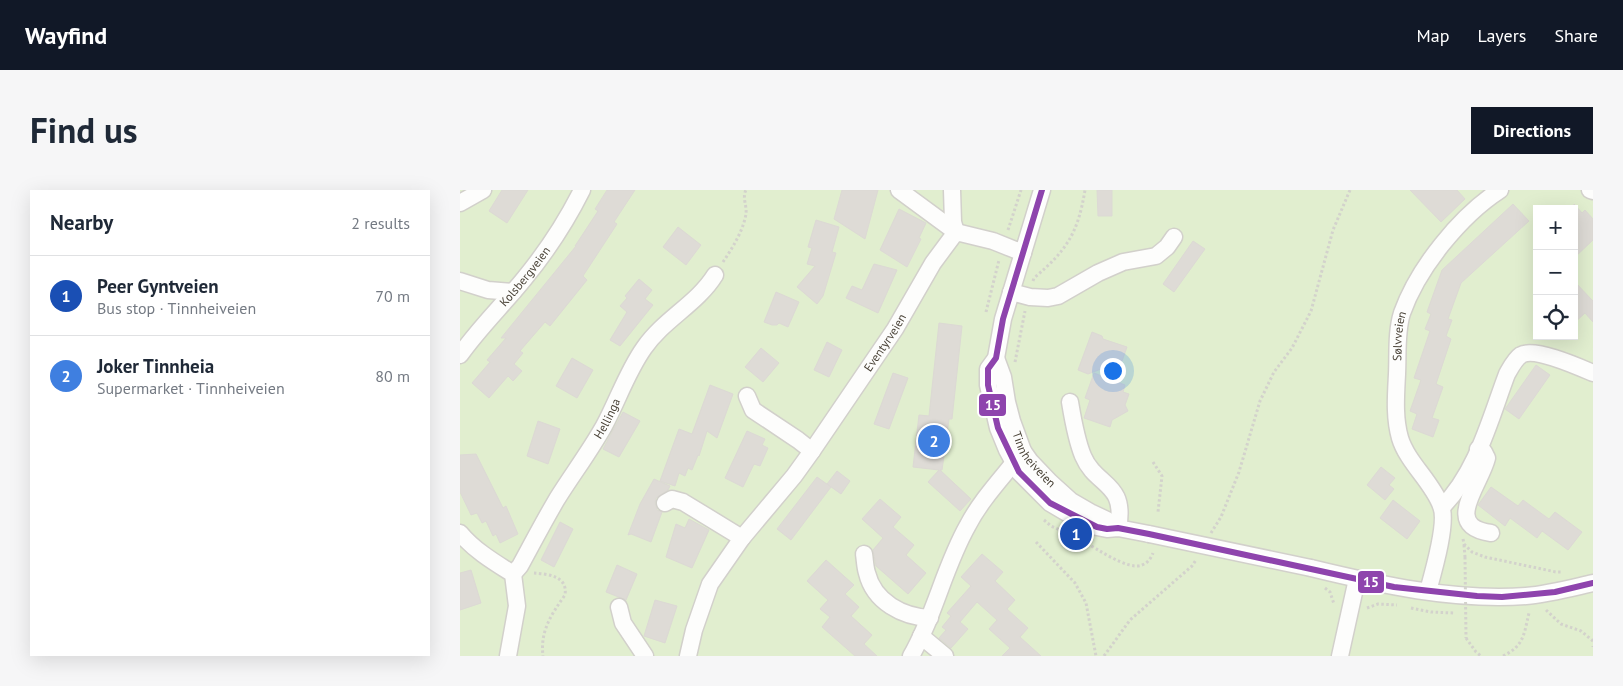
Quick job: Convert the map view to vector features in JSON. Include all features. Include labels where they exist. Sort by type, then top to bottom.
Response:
[{"type":"street","points":[[460,202],[483,190]]},
{"type":"street","name":"Kolsbergveien","points":[[460,355],[514,292],[555,239],[582,190]]},
{"type":"street","points":[[899,190],[956,232],[994,241],[1022,253]]},
{"type":"street","points":[[952,190],[953,222],[956,232]]},
{"type":"street","name":"Tinnheiveien","points":[[1042,190],[1003,319],[996,358],[1003,377],[1018,457],[1030,461],[1071,501],[1118,528],[1394,587],[1502,597],[1554,592],[1593,583]]},
{"type":"street","name":"Sølvveien","points":[[1442,506],[1421,476],[1401,440],[1396,419],[1399,335],[1402,314],[1416,282],[1440,248],[1469,215],[1500,190]]},
{"type":"street","name":"Eventyrveien","points":[[688,656],[694,630],[710,584],[742,538],[794,476],[812,451],[956,232]]},
{"type":"street","points":[[1011,292],[1030,297],[1048,298],[1058,296],[1098,273],[1123,262],[1156,256],[1167,247],[1174,237]]},
{"type":"street","name":"Hellinga","points":[[513,574],[520,566],[556,500],[603,428],[643,349],[656,332],[696,299],[709,285],[715,275]]},
{"type":"street","points":[[460,281],[488,290],[514,292]]},
{"type":"street","points":[[1428,591],[1436,561],[1443,521],[1442,506],[1458,488],[1471,466],[1507,374],[1516,360],[1522,354],[1534,352],[1593,372]]},
{"type":"street","points":[[747,396],[753,410],[812,451]]},
{"type":"street","points":[[1070,402],[1072,417],[1083,457],[1094,472],[1109,485],[1118,499],[1120,515],[1118,528]]},
{"type":"street","points":[[1478,449],[1484,452],[1487,458],[1466,514],[1468,524],[1473,529],[1491,533]]},
{"type":"street","points":[[911,656],[930,618],[949,565],[968,524],[1018,457]]},
{"type":"street","points":[[665,503],[672,499],[683,502],[742,538]]},
{"type":"street","points":[[460,533],[470,544],[489,559],[513,574],[516,606],[508,656]]},
{"type":"street","points":[[864,554],[870,581],[882,599],[891,607],[910,615],[930,618]]},
{"type":"street","points":[[1340,656],[1357,579]]},
{"type":"street","points":[[619,608],[624,623],[645,656]]},
{"type":"street","points":[[921,636],[945,656]]},
{"type":"path","points":[[1004,246],[1021,190]]},
{"type":"path","points":[[1015,369],[1016,351],[1034,278],[1064,250],[1073,235],[1081,216],[1085,190]]},
{"type":"path","points":[[1206,541],[1221,516],[1239,472],[1260,402],[1274,372],[1292,348],[1311,311],[1333,230],[1350,190]]},
{"type":"path","points":[[715,275],[743,226],[746,213],[744,191]]},
{"type":"path","points":[[1153,462],[1162,476],[1158,512]]},
{"type":"path","points":[[1466,514],[1463,521],[1466,638],[1481,656]]},
{"type":"path","points":[[1084,541],[1131,565],[1141,566],[1153,553]]},
{"type":"path","points":[[1036,542],[1075,583],[1086,603],[1096,656]]},
{"type":"path","points":[[1464,544],[1472,552],[1485,557],[1556,572],[1569,572]]},
{"type":"path","points":[[1104,656],[1130,620],[1192,566],[1197,558]]},
{"type":"path","points":[[543,656],[542,642],[548,621],[565,595],[566,590],[563,582],[555,576],[547,575]]},
{"type":"path","points":[[1546,610],[1561,624],[1581,631],[1593,641]]},
{"type":"path","points":[[1503,656],[1513,651],[1520,644],[1530,613]]},
{"type":"green space","points":[[460,190],[1593,190],[1593,656],[460,656]]},
{"type":"building","points":[[502,190],[528,190],[507,223],[489,211]]},
{"type":"building","points":[[607,190],[635,190],[614,222],[617,224],[583,276],[587,280],[550,326],[545,322],[520,351],[523,353],[514,364],[522,371],[513,381],[508,376],[489,398],[472,383],[490,362],[487,360],[506,338],[501,338],[576,246],[598,211],[595,209]]},
{"type":"building","points":[[842,190],[878,190],[865,239],[834,219]]},
{"type":"building","points":[[1097,190],[1112,190],[1112,216],[1098,216]]},
{"type":"building","points":[[1410,190],[1457,190],[1465,199],[1441,222]]},
{"type":"building","points":[[1513,204],[1529,221],[1461,283],[1448,319],[1452,320],[1446,336],[1451,339],[1436,384],[1443,387],[1432,418],[1439,420],[1433,437],[1412,429],[1417,414],[1410,411],[1421,380],[1414,378],[1430,331],[1425,329],[1431,314],[1427,312],[1442,270]]},
{"type":"building","points":[[1578,208],[1582,213],[1585,210],[1593,219],[1593,240],[1578,254]]},
{"type":"building","points":[[899,209],[926,223],[919,238],[921,239],[907,267],[880,250]]},
{"type":"building","points":[[816,220],[839,227],[832,252],[836,253],[823,296],[817,304],[797,287],[815,266],[807,264],[812,248],[808,247]]},
{"type":"building","points":[[678,227],[701,245],[686,265],[663,247]]},
{"type":"building","points":[[1193,241],[1205,249],[1174,292],[1163,284]]},
{"type":"building","points":[[874,264],[897,270],[878,313],[846,298],[852,286],[862,290]]},
{"type":"building","points":[[639,279],[652,290],[645,299],[653,305],[620,346],[610,340],[627,312],[620,306],[627,298],[625,296]]},
{"type":"building","points":[[1578,285],[1593,301],[1593,322],[1585,313],[1578,319]]},
{"type":"building","points":[[776,292],[799,302],[788,327],[779,323],[772,325],[764,322]]},
{"type":"building","points":[[939,323],[962,326],[952,419],[949,419],[942,470],[940,470],[971,499],[960,511],[928,482],[939,470],[913,467],[919,415],[929,416]]},
{"type":"building","points":[[1092,332],[1102,336],[1103,339],[1127,347],[1122,361],[1088,374],[1078,370]]},
{"type":"building","points":[[827,342],[842,350],[829,377],[814,370]]},
{"type":"building","points":[[761,348],[779,363],[763,382],[745,367]]},
{"type":"building","points":[[572,358],[593,370],[577,398],[556,386]]},
{"type":"building","points":[[1536,365],[1550,375],[1519,419],[1505,409]]},
{"type":"building","points":[[893,373],[908,378],[889,429],[874,424]]},
{"type":"building","points":[[1094,373],[1125,385],[1123,392],[1129,394],[1125,405],[1128,411],[1112,420],[1110,427],[1084,418],[1090,400],[1085,398]]},
{"type":"building","points":[[710,385],[733,394],[717,438],[707,431],[699,456],[692,470],[688,468],[685,476],[679,473],[675,486],[660,481],[679,429],[692,434]]},
{"type":"building","points":[[623,412],[640,421],[619,457],[603,449]]},
{"type":"building","points":[[538,421],[560,429],[548,464],[527,456]]},
{"type":"building","points":[[747,431],[765,439],[762,445],[768,448],[760,466],[754,464],[743,487],[725,478]]},
{"type":"building","points":[[476,454],[503,508],[506,506],[518,534],[500,543],[496,534],[493,536],[486,521],[482,523],[477,513],[471,515],[460,492],[460,455]]},
{"type":"building","points":[[1381,467],[1395,478],[1389,485],[1394,489],[1385,500],[1367,485]]},
{"type":"building","points":[[837,471],[850,481],[841,494],[827,484]]},
{"type":"building","points":[[817,477],[831,487],[791,540],[777,529]]},
{"type":"building","points":[[654,479],[670,486],[668,490],[656,498],[657,510],[662,512],[651,542],[631,534],[628,535],[640,504]]},
{"type":"building","points":[[1491,487],[1518,506],[1523,500],[1549,519],[1555,512],[1582,532],[1568,550],[1542,531],[1537,538],[1510,518],[1505,526],[1478,505]]},
{"type":"building","points":[[880,499],[901,517],[893,527],[914,545],[906,555],[926,573],[908,594],[876,566],[873,550],[883,538],[862,519]]},
{"type":"building","points":[[1393,500],[1420,521],[1407,539],[1380,518]]},
{"type":"building","points":[[689,519],[709,530],[692,568],[666,557],[676,524],[685,528]]},
{"type":"building","points":[[560,522],[573,529],[554,567],[541,560]]},
{"type":"building","points":[[982,554],[1003,572],[995,581],[1015,600],[1007,609],[1028,628],[1020,637],[1041,656],[1002,656],[1010,648],[989,629],[997,620],[977,602],[960,622],[968,629],[951,648],[939,638],[946,630],[942,627],[951,616],[947,613],[971,586],[961,577]]},
{"type":"building","points":[[826,560],[854,585],[845,594],[859,607],[851,616],[872,635],[864,644],[877,656],[855,656],[822,627],[830,617],[820,609],[828,600],[807,581]]},
{"type":"building","points":[[617,565],[637,574],[626,600],[606,592]]},
{"type":"building","points":[[471,570],[481,603],[460,610],[460,573]]},
{"type":"building","points":[[655,600],[677,606],[665,643],[644,636]]},
{"type":"transit line","name":"15","points":[[1042,190],[1003,319],[996,358],[988,369],[988,385],[998,428],[1019,472],[1050,503],[1097,527],[1107,529],[1118,528],[1149,534],[1394,587],[1502,597],[1555,592],[1593,583]]},
{"type":"place","name":"Joker Tinnheia","points":[[934,441]]},
{"type":"place","name":"Peer Gyntveien","points":[[1076,534]]}]
